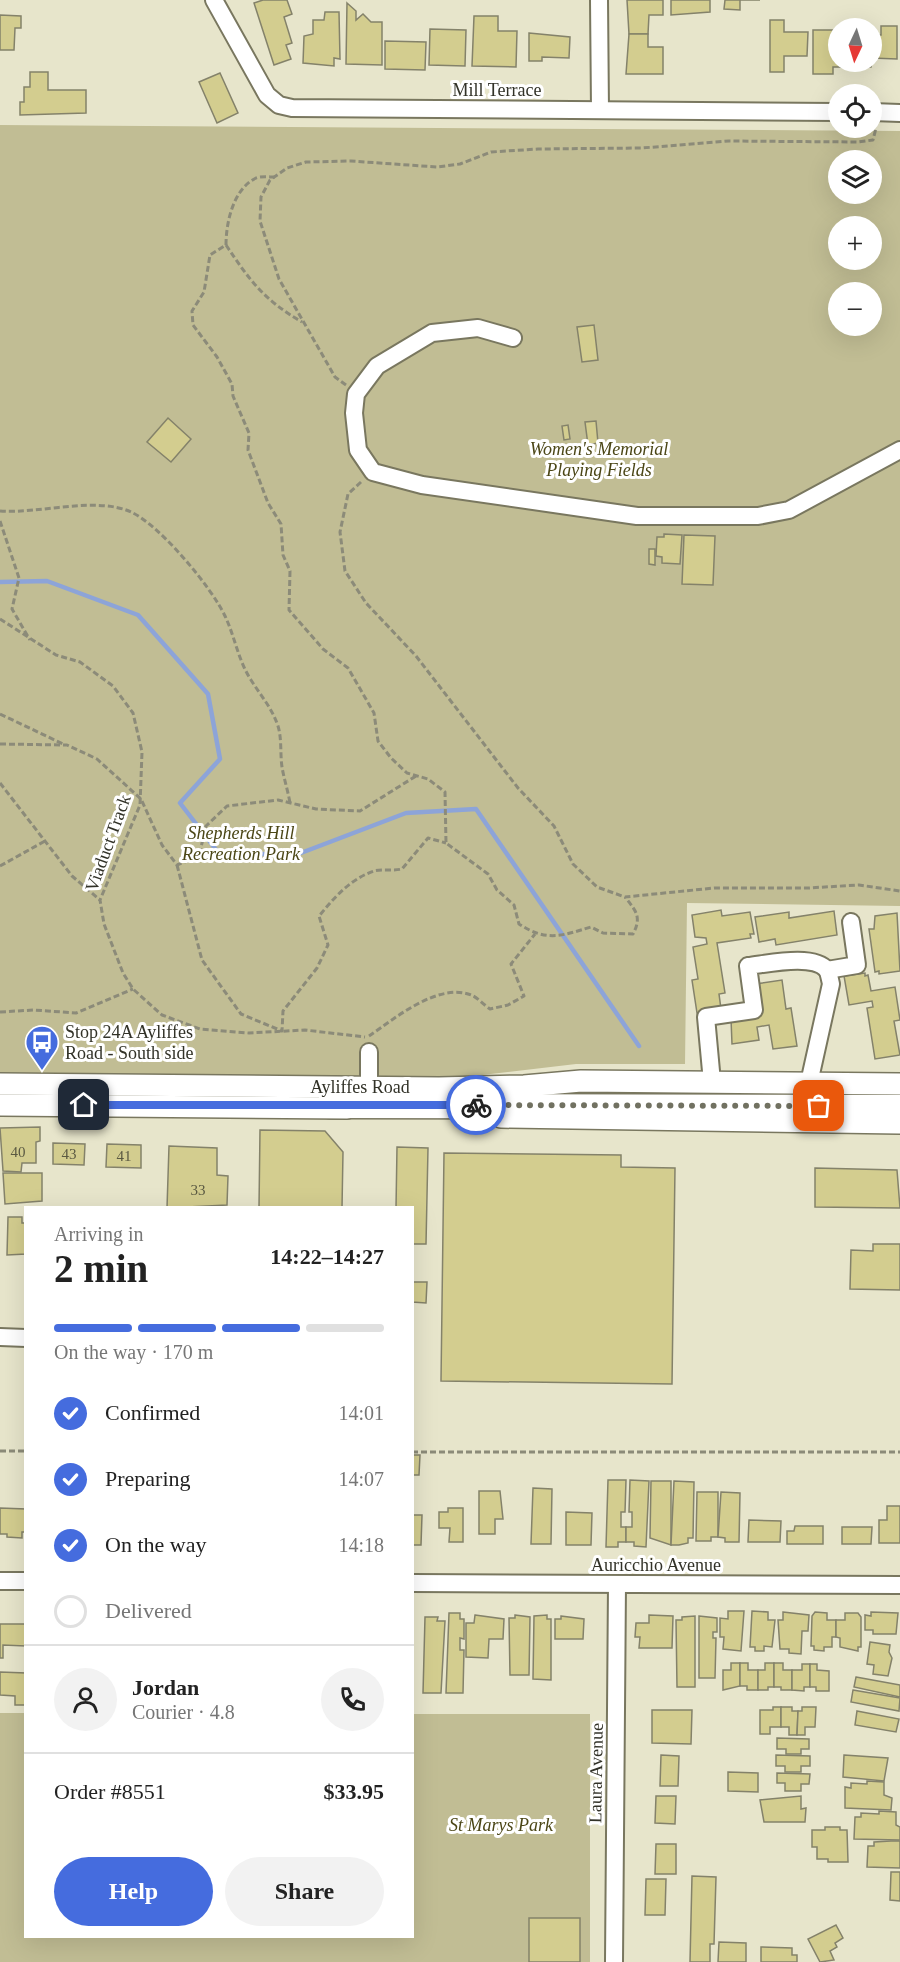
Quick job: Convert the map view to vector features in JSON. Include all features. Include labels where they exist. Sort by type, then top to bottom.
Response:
[{"type":"highway","points":[[330,1106],[900,1107]]},
{"type":"main road","name":"Ayliffes Road","points":[[0,1084],[369,1088],[508,1087],[581,1081],[900,1084]]},
{"type":"main road","name":"Ayliffes Road","points":[[0,1105],[330,1106],[406,1114],[565,1120],[900,1122]]},
{"type":"street","name":"Mill Terrace","points":[[214,0],[267,95],[279,105],[292,108],[828,112]]},
{"type":"street","points":[[599,0],[600,110]]},
{"type":"street","points":[[882,112],[900,113]]},
{"type":"street","points":[[513,338],[478,328],[432,333],[377,366],[356,394],[354,413],[358,450],[373,472],[422,486],[626,515],[699,518],[758,516],[789,510],[900,450]]},
{"type":"street","points":[[827,970],[857,965],[851,922]]},
{"type":"street","points":[[712,1082],[706,1017],[754,1010],[748,966],[792,961],[817,962],[827,970],[831,984],[809,1083]]},
{"type":"street","points":[[368,1045],[369,1088]]},
{"type":"street","points":[[0,1337],[24,1338]]},
{"type":"street","points":[[0,1581],[24,1581]]},
{"type":"street","name":"Auricchio Avenue","points":[[414,1583],[900,1585]]},
{"type":"street","name":"Laura Avenue","points":[[614,1962],[617,1584]]},
{"type":"path","points":[[356,394],[335,377],[303,323],[279,279],[260,221],[261,197],[275,177],[287,168],[306,162],[351,161],[437,167],[460,164],[491,152],[642,148],[729,141],[858,142],[874,138]]},
{"type":"path","points":[[275,177],[257,177],[242,189],[226,224],[226,245],[252,284],[280,309],[303,323]]},
{"type":"path","points":[[226,245],[210,255],[204,292],[192,311],[193,325],[217,357],[232,384],[233,396],[249,434],[248,450],[268,503],[281,525],[283,555],[290,571],[289,610],[323,649],[348,668],[374,713],[378,741],[407,773],[428,779],[445,792],[446,843]]},
{"type":"path","points":[[373,472],[348,494],[340,532],[345,570],[366,603],[416,656],[518,788],[554,826],[573,864],[597,887],[625,897],[714,888],[808,888],[859,885],[900,891]]},
{"type":"path","points":[[0,511],[20,513],[99,506],[130,511],[152,525],[201,579],[225,616],[247,673],[271,706],[279,730],[282,768],[290,803]]},
{"type":"path","points":[[0,521],[19,578],[12,609],[32,642]]},
{"type":"path","name":"Viaduct Track","points":[[0,620],[56,655],[80,662],[113,686],[133,713],[142,752],[141,799],[100,900],[104,924],[123,973],[133,989],[162,1015],[200,1029],[249,1033],[305,1030],[368,1045]]},
{"type":"path","points":[[0,714],[97,759],[141,799],[162,845],[177,865],[202,960],[241,1014],[282,1031],[283,1011],[317,968],[328,945],[320,916],[334,898],[355,879],[376,870],[402,869],[428,838],[446,843],[488,874],[497,890],[514,905],[519,924],[535,934],[553,937],[591,927],[603,933],[633,933],[639,923],[639,915],[625,897]]},
{"type":"path","points":[[0,744],[67,745]]},
{"type":"path","points":[[177,865],[199,856],[206,826],[227,806],[279,800],[316,809],[360,811],[416,776]]},
{"type":"path","points":[[0,783],[72,876],[100,900]]},
{"type":"path","points":[[0,866],[45,841]]},
{"type":"path","points":[[368,1045],[416,1004],[433,998],[455,993],[471,995],[490,1009],[508,1005],[524,996],[511,964],[535,934]]},
{"type":"path","points":[[0,1012],[76,1013],[133,989]]},
{"type":"path","points":[[0,1451],[24,1451]]},
{"type":"path","points":[[414,1452],[900,1452]]},
{"type":"green space","points":[[0,125],[828,131],[828,138],[882,138],[882,131],[900,131],[900,906],[687,903],[685,1064],[576,1064],[369,1088],[0,1084]]},
{"type":"green space","name":"St Marys Park","points":[[0,1713],[24,1713],[24,1938],[414,1938],[414,1714],[590,1714],[590,1962],[0,1962]]},
{"type":"building","points":[[263,0],[287,0],[292,14],[284,17],[292,43],[286,45],[291,59],[274,65],[254,3]]},
{"type":"building","points":[[627,0],[663,0],[663,15],[649,15],[648,34],[629,34]]},
{"type":"building","points":[[671,0],[710,0],[710,12],[671,15]]},
{"type":"building","points":[[725,0],[740,0],[740,10],[724,9]]},
{"type":"building","points":[[347,3],[356,11],[356,20],[363,14],[371,22],[382,22],[382,65],[346,64]]},
{"type":"building","points":[[325,12],[339,12],[340,59],[334,58],[334,66],[303,63],[304,36],[313,34],[313,20],[324,20]]},
{"type":"building","points":[[0,15],[21,16],[21,28],[15,28],[14,50],[0,50]]},
{"type":"building","points":[[474,16],[498,16],[498,31],[517,31],[516,67],[472,66]]},
{"type":"building","points":[[770,20],[784,20],[784,32],[808,32],[807,56],[784,56],[784,72],[770,72]]},
{"type":"building","points":[[882,26],[897,26],[897,59],[882,58]]},
{"type":"building","points":[[430,29],[466,30],[465,66],[429,65]]},
{"type":"building","points":[[813,30],[828,30],[828,72],[833,72],[833,74],[813,74]]},
{"type":"building","points":[[529,33],[570,37],[569,58],[542,57],[542,61],[529,61]]},
{"type":"building","points":[[629,34],[648,34],[648,47],[663,47],[663,74],[626,74]]},
{"type":"building","points":[[385,41],[426,42],[425,70],[385,69]]},
{"type":"building","points":[[30,72],[48,72],[48,90],[86,90],[86,113],[20,115],[20,102],[24,102],[24,87],[30,87]]},
{"type":"building","points":[[220,73],[238,113],[217,123],[199,82]]},
{"type":"building","points":[[594,325],[598,360],[582,362],[577,327]]},
{"type":"building","points":[[168,418],[191,439],[171,462],[147,442]]},
{"type":"building","points":[[596,421],[598,443],[588,445],[585,422]]},
{"type":"building","points":[[568,425],[570,439],[564,440],[562,426]]},
{"type":"building","points":[[664,534],[682,535],[680,564],[662,563],[662,557],[656,556],[657,537],[664,537]]},
{"type":"building","points":[[684,535],[715,536],[713,585],[682,584]]},
{"type":"building","points":[[649,549],[655,549],[655,565],[649,564]]},
{"type":"building","points":[[721,910],[722,916],[750,912],[754,934],[750,934],[751,938],[717,943],[725,993],[719,994],[721,1009],[697,1013],[692,980],[698,979],[693,947],[707,944],[706,938],[695,937],[692,915]]},
{"type":"building","points":[[834,911],[837,935],[776,945],[775,939],[759,942],[755,917],[789,912],[789,918]]},
{"type":"building","points":[[897,913],[900,971],[879,974],[879,971],[875,972],[869,929],[874,929],[875,916]]},
{"type":"building","points":[[865,973],[865,976],[868,975],[871,991],[895,987],[900,1020],[894,1021],[900,1055],[875,1059],[867,1008],[873,1007],[872,1001],[849,1005],[844,976]]},
{"type":"building","points":[[782,980],[786,1009],[791,1008],[797,1046],[773,1049],[769,1025],[757,1027],[759,1040],[732,1044],[731,1019],[761,1014],[756,984]]},
{"type":"building","points":[[40,1127],[40,1141],[36,1142],[36,1163],[22,1163],[21,1172],[3,1171],[0,1128]]},
{"type":"building","points":[[260,1130],[325,1131],[343,1152],[342,1206],[259,1206]]},
{"type":"building","points":[[53,1143],[85,1144],[84,1165],[53,1164]]},
{"type":"building","points":[[107,1144],[141,1145],[141,1168],[106,1167]]},
{"type":"building","points":[[169,1146],[217,1148],[217,1175],[228,1176],[227,1205],[167,1206]]},
{"type":"building","points":[[397,1147],[428,1148],[426,1244],[414,1244],[414,1206],[396,1206]]},
{"type":"building","points":[[444,1153],[621,1155],[621,1167],[675,1168],[672,1384],[441,1381]]},
{"type":"building","points":[[815,1168],[897,1170],[900,1208],[815,1207]]},
{"type":"building","points":[[3,1173],[42,1173],[42,1201],[5,1204]]},
{"type":"building","points":[[8,1217],[22,1217],[24,1254],[7,1255]]},
{"type":"building","points":[[873,1244],[900,1244],[900,1290],[850,1289],[851,1250],[873,1251]]},
{"type":"building","points":[[414,1282],[427,1282],[426,1303],[414,1302]]},
{"type":"building","points":[[414,1455],[420,1455],[419,1475],[414,1475]]},
{"type":"building","points":[[608,1480],[626,1480],[625,1512],[621,1512],[621,1527],[626,1527],[626,1542],[618,1542],[618,1547],[606,1547]]},
{"type":"building","points":[[630,1480],[649,1481],[646,1547],[634,1546],[634,1542],[626,1542],[626,1527],[632,1527],[632,1512],[629,1512]]},
{"type":"building","points":[[651,1481],[671,1481],[671,1545],[650,1538]]},
{"type":"building","points":[[674,1481],[694,1482],[693,1538],[688,1538],[688,1543],[679,1545],[671,1545]]},
{"type":"building","points":[[533,1488],[552,1489],[551,1544],[531,1544]]},
{"type":"building","points":[[479,1491],[500,1491],[503,1519],[495,1519],[495,1534],[479,1534]]},
{"type":"building","points":[[697,1492],[718,1492],[718,1537],[711,1537],[711,1541],[696,1541]]},
{"type":"building","points":[[721,1492],[740,1493],[739,1542],[725,1542],[725,1538],[718,1537]]},
{"type":"building","points":[[887,1506],[900,1506],[900,1543],[879,1543],[879,1520],[887,1520]]},
{"type":"building","points":[[0,1508],[24,1509],[22,1538],[0,1534]]},
{"type":"building","points":[[448,1508],[463,1508],[463,1542],[449,1542],[450,1528],[439,1528],[439,1512],[448,1512]]},
{"type":"building","points":[[566,1512],[592,1513],[591,1545],[566,1545]]},
{"type":"building","points":[[414,1515],[422,1515],[421,1545],[414,1545]]},
{"type":"building","points":[[749,1520],[781,1521],[780,1542],[748,1542]]},
{"type":"building","points":[[795,1526],[823,1526],[823,1544],[787,1544],[787,1531],[794,1531]]},
{"type":"building","points":[[842,1527],[872,1527],[871,1544],[842,1544]]},
{"type":"building","points":[[728,1611],[744,1611],[741,1651],[723,1649],[724,1637],[720,1637],[720,1618],[728,1619]]},
{"type":"building","points":[[752,1611],[768,1612],[768,1620],[775,1620],[772,1647],[764,1646],[764,1651],[755,1651],[755,1647],[750,1647]]},
{"type":"building","points":[[783,1612],[809,1615],[808,1631],[802,1631],[801,1654],[789,1653],[789,1649],[780,1649],[778,1620],[783,1620]]},
{"type":"building","points":[[815,1612],[827,1613],[827,1620],[836,1620],[836,1637],[832,1637],[832,1647],[824,1647],[824,1651],[814,1650],[814,1646],[811,1646],[812,1616]]},
{"type":"building","points":[[871,1612],[898,1613],[896,1634],[873,1634],[873,1630],[865,1630],[865,1615],[871,1616]]},
{"type":"building","points":[[449,1613],[460,1613],[460,1619],[464,1619],[464,1639],[460,1638],[460,1650],[464,1650],[463,1693],[446,1693]]},
{"type":"building","points":[[845,1613],[858,1613],[861,1617],[861,1647],[858,1647],[858,1651],[840,1647],[840,1638],[836,1637],[836,1620],[845,1620]]},
{"type":"building","points":[[475,1615],[504,1619],[503,1639],[489,1639],[488,1658],[466,1657],[466,1623],[474,1623]]},
{"type":"building","points":[[515,1615],[530,1617],[529,1675],[510,1675],[509,1618],[515,1618]]},
{"type":"building","points":[[547,1615],[547,1619],[551,1619],[551,1680],[533,1679],[534,1616]]},
{"type":"building","points":[[649,1615],[673,1616],[672,1648],[639,1648],[640,1637],[635,1637],[636,1623],[649,1623]]},
{"type":"building","points":[[561,1616],[584,1619],[583,1639],[555,1639],[555,1619],[561,1619]]},
{"type":"building","points":[[695,1616],[695,1687],[677,1687],[676,1620]]},
{"type":"building","points":[[699,1616],[717,1618],[717,1632],[713,1632],[713,1638],[716,1638],[715,1678],[699,1678]]},
{"type":"building","points":[[425,1617],[438,1617],[437,1621],[445,1621],[441,1693],[423,1693]]},
{"type":"building","points":[[0,1624],[24,1624],[24,1646],[3,1645],[3,1658],[0,1658]]},
{"type":"building","points":[[870,1642],[890,1645],[889,1652],[892,1658],[888,1676],[873,1674],[874,1665],[867,1664]]},
{"type":"building","points":[[731,1663],[740,1663],[740,1686],[723,1690],[723,1670],[731,1670]]},
{"type":"building","points":[[740,1663],[748,1663],[748,1670],[758,1670],[758,1690],[747,1690],[747,1686],[740,1686]]},
{"type":"building","points":[[765,1663],[774,1663],[774,1687],[768,1687],[768,1690],[758,1690],[758,1670],[765,1670]]},
{"type":"building","points":[[774,1663],[783,1663],[783,1670],[792,1670],[792,1690],[781,1690],[781,1687],[774,1687]]},
{"type":"building","points":[[802,1664],[810,1664],[810,1687],[804,1687],[804,1691],[792,1690],[792,1670],[802,1670]]},
{"type":"building","points":[[810,1664],[817,1664],[817,1670],[829,1671],[829,1691],[816,1691],[816,1687],[810,1687]]},
{"type":"building","points":[[0,1672],[24,1673],[24,1705],[15,1705],[15,1696],[0,1695]]},
{"type":"building","points":[[856,1677],[900,1685],[900,1697],[854,1687]]},
{"type":"building","points":[[853,1690],[900,1698],[899,1711],[851,1702]]},
{"type":"building","points":[[773,1707],[781,1707],[781,1727],[770,1727],[770,1734],[760,1734],[760,1710],[773,1710]]},
{"type":"building","points":[[781,1707],[792,1707],[792,1711],[798,1711],[797,1735],[789,1735],[789,1727],[781,1727]]},
{"type":"building","points":[[802,1707],[816,1707],[815,1727],[805,1727],[805,1735],[797,1735],[798,1711],[802,1711]]},
{"type":"building","points":[[652,1710],[692,1710],[691,1744],[652,1743]]},
{"type":"building","points":[[857,1711],[899,1719],[896,1732],[855,1725]]},
{"type":"building","points":[[777,1738],[809,1739],[809,1749],[801,1749],[801,1754],[786,1754],[786,1749],[777,1749]]},
{"type":"building","points":[[661,1755],[679,1756],[678,1786],[660,1786]]},
{"type":"building","points":[[776,1755],[810,1756],[810,1766],[801,1766],[801,1772],[785,1772],[785,1766],[776,1766]]},
{"type":"building","points":[[844,1755],[888,1758],[884,1781],[843,1777]]},
{"type":"building","points":[[728,1772],[758,1773],[758,1792],[728,1791]]},
{"type":"building","points":[[777,1773],[810,1774],[809,1784],[801,1784],[801,1791],[785,1791],[785,1783],[777,1783]]},
{"type":"building","points":[[867,1781],[884,1782],[884,1795],[892,1798],[891,1810],[845,1808],[845,1787],[851,1788],[851,1783],[867,1784]]},
{"type":"building","points":[[656,1796],[676,1796],[675,1824],[655,1823]]},
{"type":"building","points":[[801,1796],[801,1809],[806,1808],[805,1822],[764,1822],[760,1800]]},
{"type":"building","points":[[879,1811],[896,1812],[896,1825],[900,1827],[900,1840],[854,1839],[855,1817],[861,1817],[861,1813],[879,1814]]},
{"type":"building","points":[[825,1827],[840,1827],[840,1830],[847,1830],[848,1862],[828,1862],[828,1859],[817,1859],[817,1847],[812,1847],[812,1830],[825,1830]]},
{"type":"building","points":[[900,1841],[900,1868],[867,1867],[868,1846],[874,1846],[874,1842]]},
{"type":"building","points":[[656,1844],[676,1844],[676,1874],[655,1874]]},
{"type":"building","points":[[891,1872],[900,1872],[900,1901],[890,1900]]},
{"type":"building","points":[[692,1876],[716,1877],[714,1944],[710,1944],[710,1962],[690,1962]]},
{"type":"building","points":[[646,1879],[666,1879],[665,1915],[645,1915]]},
{"type":"building","points":[[529,1918],[580,1918],[580,1962],[529,1962]]},
{"type":"building","points":[[836,1925],[843,1938],[835,1943],[837,1947],[830,1951],[834,1960],[820,1962],[808,1939]]},
{"type":"building","points":[[719,1942],[746,1943],[746,1962],[718,1962]]},
{"type":"building","points":[[761,1947],[792,1948],[792,1955],[797,1955],[797,1962],[761,1962]]},
{"type":"waterway","points":[[0,582],[47,581],[138,615],[208,694],[220,759],[180,803],[217,851],[293,856],[406,813],[476,809],[639,1046]]},
{"type":"way so far","points":[[476,1105],[819,1106]]},
{"type":"place","name":"Stop 24A Ayliffes Road - South side","points":[[42,1071]]},
{"type":"route","points":[[84,1105],[476,1105]]},
{"type":"park label","name":"Women's Memorial Playing Fields","points":[[599,459]]},
{"type":"park label","name":"Shepherds Hill Recreation Park","points":[[241,843]]}]
